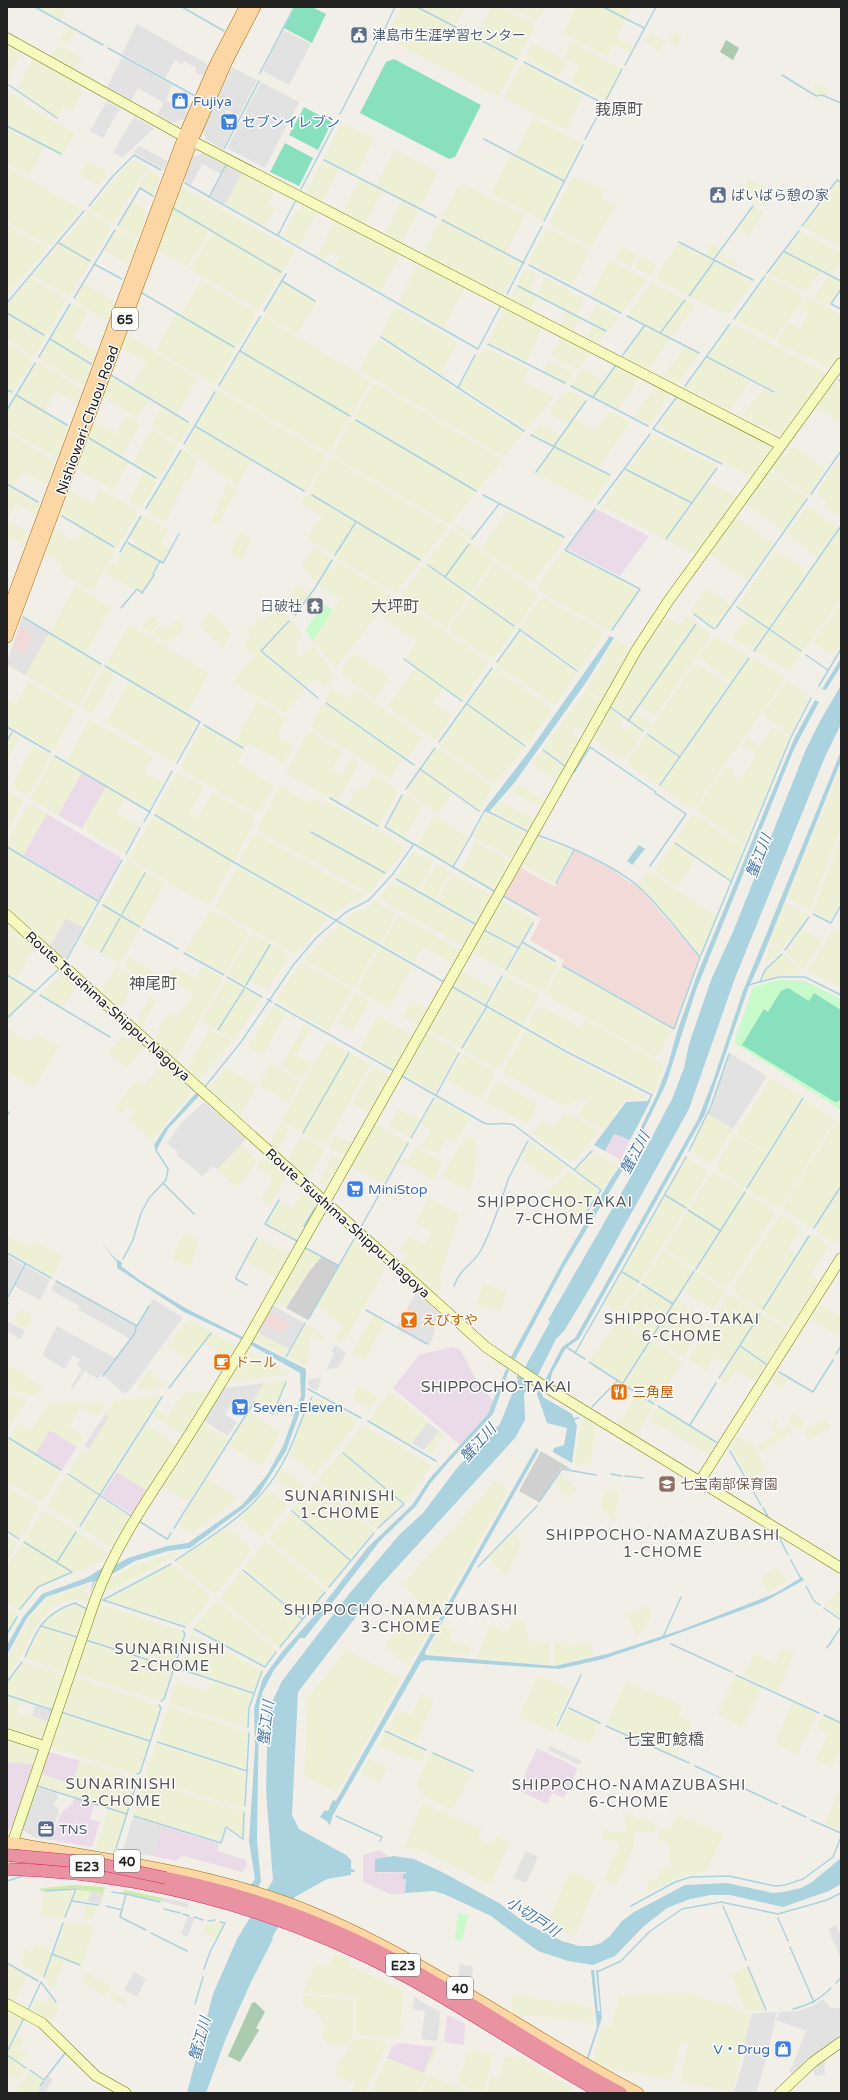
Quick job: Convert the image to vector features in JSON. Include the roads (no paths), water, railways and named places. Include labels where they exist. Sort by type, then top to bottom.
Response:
[{"type":"highway","points":[[7,1855],[58,1858],[95,1863],[166,1878]]},
{"type":"highway","name":"E23","points":[[7,1860],[82,1865],[166,1878],[252,1900],[306,1920],[358,1942],[432,1980],[588,2076],[621,2093]]},
{"type":"highway","name":"E23","points":[[7,1869],[81,1874],[164,1887],[221,1901],[276,1918],[382,1964],[434,1992],[602,2093]]},
{"type":"highway","points":[[7,1874],[81,1874]]},
{"type":"main road","name":"Nishiowari-Chuou Road","points":[[7,637],[215,65],[245,7]]},
{"type":"main road","name":"Nishiowari-Chuou Road","points":[[7,613],[188,138],[255,7]]},
{"type":"main road","name":"40","points":[[10,1842],[175,1870],[245,1888],[309,1911],[369,1938],[448,1981],[560,2050],[638,2093]]},
{"type":"street","points":[[7,38],[188,138],[782,445]]},
{"type":"street","points":[[7,1860],[10,1842],[103,1578],[125,1534],[221,1386],[637,648],[669,600],[841,363]]},
{"type":"street","name":"Route Tsushima-Shippu-Nagoya","points":[[7,915],[486,1347],[516,1369],[841,1568]]},
{"type":"street","points":[[700,1481],[841,1258]]},
{"type":"street","points":[[7,1734],[44,1746]]},
{"type":"street","points":[[7,2004],[42,2023],[96,2076],[126,2093]]},
{"type":"street","points":[[780,2093],[814,2062],[841,2042]]},
{"type":"water","points":[[610,636],[614,638],[587,681],[515,782],[488,813],[485,811],[472,835],[471,834],[484,810],[530,750]]},
{"type":"water","points":[[841,658],[841,666],[826,690],[822,689]]},
{"type":"water","points":[[841,685],[841,724],[825,757],[735,978],[689,1109],[590,1288],[564,1331],[556,1339],[538,1375],[532,1380],[524,1394],[525,1420],[515,1438],[379,1587],[298,1692],[292,1815],[299,1829],[346,1855],[351,1860],[351,1869],[355,1870],[355,1872],[351,1872],[351,1875],[327,1879],[295,1897],[272,1938],[273,1939],[251,1982],[226,2038],[206,2093],[187,2093],[213,1994],[237,1939],[273,1880],[266,1791],[268,1710],[282,1681],[349,1594],[400,1534],[423,1513],[457,1468],[500,1424],[518,1379],[516,1378],[525,1367],[550,1322],[548,1320],[634,1171],[672,1099],[684,1068],[689,1044],[711,980],[735,927],[806,749]]},
{"type":"water","points":[[815,700],[819,702],[794,749],[696,990],[666,1084],[628,1161],[564,1267],[515,1359],[511,1357],[563,1261],[611,1179],[628,1154],[656,1096],[668,1065],[677,1032],[697,975],[794,739]]},
{"type":"water","points":[[841,751],[841,761],[762,958],[748,989],[705,1114],[579,1339],[566,1348],[552,1373],[550,1383],[545,1380],[562,1347],[575,1338],[698,1119],[714,1078],[743,991]]},
{"type":"water","points":[[639,845],[645,849],[632,865],[627,861]]},
{"type":"water","points":[[196,1093],[199,1096],[168,1129],[156,1151],[154,1145],[165,1128]]},
{"type":"water","points":[[651,1100],[630,1140],[614,1134],[605,1151],[594,1145],[626,1102]]},
{"type":"water","points":[[100,1242],[117,1260],[122,1262],[121,1266],[141,1281],[187,1309],[306,1369],[305,1397],[286,1451],[258,1495],[244,1508],[190,1548],[168,1551],[135,1561],[107,1577],[100,1577],[94,1583],[90,1594],[93,1581],[46,1597],[27,1618],[7,1655],[7,1645],[23,1617],[42,1594],[86,1578],[104,1567],[112,1567],[128,1558],[167,1546],[188,1543],[242,1505],[267,1475],[283,1446],[301,1396],[300,1373],[237,1337],[184,1312],[117,1268],[117,1262]]},
{"type":"water","points":[[506,1369],[509,1370],[493,1414],[430,1484],[416,1506],[380,1541],[305,1638],[300,1638],[274,1670],[263,1691],[259,1706],[257,1841],[261,1881],[258,1888],[250,1886],[255,1879],[249,1841],[255,1747],[254,1708],[263,1678],[282,1652],[316,1614],[368,1547],[412,1505],[430,1478],[488,1414]]},
{"type":"water","points":[[538,1389],[541,1391],[543,1397],[572,1414],[577,1426],[572,1463],[553,1452],[554,1448],[564,1445],[567,1428],[547,1423],[537,1394]]},
{"type":"water","points":[[536,1448],[539,1450],[425,1652],[426,1655],[555,1666],[607,1654],[681,1630],[776,1593],[802,1577],[804,1580],[764,1602],[660,1640],[603,1659],[559,1669],[427,1660],[421,1662],[333,1815],[330,1825],[328,1824],[328,1822],[320,1817],[325,1810],[328,1811],[333,1800],[336,1801]]},
{"type":"water","points":[[394,1856],[414,1859],[442,1872],[499,1903],[527,1924],[562,1941],[579,1946],[591,1946],[601,1943],[610,1936],[622,1921],[634,1912],[685,1885],[727,1883],[773,1893],[783,1892],[801,1888],[812,1882],[841,1858],[841,1884],[829,1891],[783,1907],[730,1895],[711,1895],[690,1899],[667,1908],[644,1926],[615,1956],[593,1965],[568,1961],[538,1951],[491,1916],[444,1894],[434,1891],[405,1893],[406,1879],[403,1879],[403,1874],[406,1874],[406,1872],[375,1872],[375,1859]]},
{"type":"water","points":[[591,1970],[594,1970],[598,2011],[600,2011],[596,1970],[598,1970],[602,2018],[588,2060],[586,2060],[597,2027]]},
{"type":"waterway","points":[[35,7],[103,45]]},
{"type":"waterway","points":[[182,7],[224,31]]},
{"type":"waterway","points":[[260,73],[294,7]]},
{"type":"waterway","points":[[383,32],[395,7]]},
{"type":"waterway","points":[[417,7],[517,59]]},
{"type":"waterway","points":[[603,7],[644,28]]},
{"type":"waterway","points":[[625,65],[656,7]]},
{"type":"waterway","points":[[340,114],[378,40]]},
{"type":"waterway","points":[[108,48],[195,96]]},
{"type":"waterway","points":[[524,62],[604,104]]},
{"type":"waterway","points":[[606,100],[622,69]]},
{"type":"waterway","points":[[782,75],[816,96],[822,95],[841,103]]},
{"type":"waterway","points":[[224,149],[259,81]]},
{"type":"waterway","points":[[9,85],[57,118]]},
{"type":"waterway","points":[[585,139],[604,104]]},
{"type":"waterway","points":[[301,189],[336,122]]},
{"type":"waterway","points":[[7,126],[61,154]]},
{"type":"waterway","points":[[484,139],[564,181]]},
{"type":"waterway","points":[[544,221],[583,145]]},
{"type":"waterway","points":[[89,206],[113,176],[134,155],[161,170]]},
{"type":"waterway","points":[[324,160],[436,217]]},
{"type":"waterway","points":[[209,197],[226,165]]},
{"type":"waterway","points":[[802,226],[837,180],[841,182]]},
{"type":"waterway","points":[[185,183],[478,349],[500,307]]},
{"type":"waterway","points":[[118,225],[140,188],[153,196]]},
{"type":"waterway","points":[[278,235],[295,202]]},
{"type":"waterway","points":[[714,259],[753,206]]},
{"type":"waterway","points":[[173,208],[281,272]]},
{"type":"waterway","points":[[7,303],[84,211]]},
{"type":"waterway","points":[[442,220],[524,263]]},
{"type":"waterway","points":[[507,294],[542,226]]},
{"type":"waterway","points":[[74,298],[115,230]]},
{"type":"waterway","points":[[767,273],[799,231]]},
{"type":"waterway","points":[[679,242],[753,280]]},
{"type":"waterway","points":[[59,243],[90,261]]},
{"type":"waterway","points":[[783,251],[841,281]]},
{"type":"waterway","points":[[689,296],[715,260]]},
{"type":"waterway","points":[[94,264],[122,279]]},
{"type":"waterway","points":[[529,265],[621,313]]},
{"type":"waterway","points":[[264,311],[286,274]]},
{"type":"waterway","points":[[734,319],[765,276]]},
{"type":"waterway","points":[[282,281],[315,301]]},
{"type":"waterway","points":[[518,286],[606,331]]},
{"type":"waterway","points":[[841,289],[831,304],[841,309]]},
{"type":"waterway","points":[[142,293],[234,347]]},
{"type":"waterway","points":[[661,332],[685,300]]},
{"type":"waterway","points":[[39,357],[70,304]]},
{"type":"waterway","points":[[7,313],[44,335]]},
{"type":"waterway","points":[[627,316],[699,353]]},
{"type":"waterway","points":[[219,385],[260,317]]},
{"type":"waterway","points":[[685,386],[730,324]]},
{"type":"waterway","points":[[622,356],[645,325]]},
{"type":"waterway","points":[[381,337],[524,431]]},
{"type":"waterway","points":[[50,339],[91,364]]},
{"type":"waterway","points":[[488,344],[565,383]]},
{"type":"waterway","points":[[240,351],[350,416]]},
{"type":"waterway","points":[[458,388],[475,355]]},
{"type":"waterway","points":[[707,357],[774,392]]},
{"type":"waterway","points":[[7,410],[35,363]]},
{"type":"waterway","points":[[593,397],[616,365]]},
{"type":"waterway","points":[[111,375],[188,422]]},
{"type":"waterway","points":[[571,386],[648,426]]},
{"type":"waterway","points":[[7,390],[12,392]]},
{"type":"waterway","points":[[184,444],[215,392]]},
{"type":"waterway","points":[[16,395],[67,425]]},
{"type":"waterway","points":[[676,398],[653,429],[722,464]]},
{"type":"waterway","points":[[554,446],[586,401]]},
{"type":"waterway","points":[[356,420],[476,491]]},
{"type":"waterway","points":[[195,426],[304,491]]},
{"type":"waterway","points":[[598,504],[650,434]]},
{"type":"waterway","points":[[531,435],[610,475]]},
{"type":"waterway","points":[[89,438],[156,478]]},
{"type":"waterway","points":[[536,472],[554,447]]},
{"type":"waterway","points":[[146,508],[181,450]]},
{"type":"waterway","points":[[811,494],[841,451]]},
{"type":"waterway","points":[[666,539],[717,468]]},
{"type":"waterway","points":[[625,469],[692,503]]},
{"type":"waterway","points":[[7,484],[38,502]]},
{"type":"waterway","points":[[312,495],[420,560]]},
{"type":"waterway","points":[[483,495],[564,537]]},
{"type":"waterway","points":[[716,628],[807,499]]},
{"type":"waterway","points":[[472,539],[499,504]]},
{"type":"waterway","points":[[595,509],[565,550],[640,589],[612,630]]},
{"type":"waterway","points":[[62,516],[114,547]]},
{"type":"waterway","points":[[120,552],[141,516]]},
{"type":"waterway","points":[[335,555],[356,522]]},
{"type":"waterway","points":[[754,651],[841,526]]},
{"type":"waterway","points":[[128,543],[163,563],[179,534]]},
{"type":"waterway","points":[[445,577],[469,544]]},
{"type":"waterway","points":[[295,615],[315,588],[332,560]]},
{"type":"waterway","points":[[121,608],[137,589],[142,593],[154,575],[153,574],[160,561]]},
{"type":"waterway","points":[[428,565],[514,626]]},
{"type":"waterway","points":[[737,607],[801,651]]},
{"type":"waterway","points":[[694,614],[714,629]]},
{"type":"waterway","points":[[23,617],[101,664]]},
{"type":"waterway","points":[[289,621],[261,651],[318,698]]},
{"type":"waterway","points":[[628,721],[696,624]]},
{"type":"waterway","points":[[519,629],[577,671]]},
{"type":"waterway","points":[[497,662],[520,630]]},
{"type":"waterway","points":[[819,686],[841,649]]},
{"type":"waterway","points":[[806,655],[828,670]]},
{"type":"waterway","points":[[660,785],[749,658]]},
{"type":"waterway","points":[[404,659],[462,701]]},
{"type":"waterway","points":[[105,666],[200,722],[177,763]]},
{"type":"waterway","points":[[439,742],[492,668]]},
{"type":"waterway","name":"蟹江川","points":[[701,955],[791,737],[811,698]]},
{"type":"waterway","points":[[326,703],[414,765]]},
{"type":"waterway","points":[[467,704],[525,746]]},
{"type":"waterway","points":[[610,707],[643,731]]},
{"type":"waterway","points":[[204,725],[243,748]]},
{"type":"waterway","points":[[7,727],[50,752]]},
{"type":"waterway","points":[[7,741],[12,732]]},
{"type":"waterway","points":[[647,734],[680,757]]},
{"type":"waterway","points":[[574,772],[590,747],[656,792]]},
{"type":"waterway","points":[[406,789],[435,748]]},
{"type":"waterway","points":[[543,750],[565,766]]},
{"type":"waterway","points":[[55,756],[150,812]]},
{"type":"waterway","points":[[420,769],[479,811]]},
{"type":"waterway","points":[[144,822],[172,771]]},
{"type":"waterway","points":[[650,866],[686,814],[655,793]]},
{"type":"waterway","points":[[402,795],[385,827],[413,844]]},
{"type":"waterway","points":[[330,798],[378,826]]},
{"type":"waterway","points":[[487,811],[527,831]]},
{"type":"waterway","points":[[155,815],[230,860],[444,982]]},
{"type":"waterway","points":[[126,854],[140,828]]},
{"type":"waterway","points":[[311,832],[385,873]]},
{"type":"waterway","points":[[204,1088],[241,1042],[294,964],[317,937],[346,912],[369,900],[392,875],[414,844],[453,867],[472,834]]},
{"type":"waterway","points":[[537,835],[592,858],[621,874],[632,882],[657,906],[700,957],[674,1029],[563,966]]},
{"type":"waterway","points":[[675,843],[732,882]]},
{"type":"waterway","points":[[7,847],[98,901]]},
{"type":"waterway","points":[[556,883],[574,850]]},
{"type":"waterway","points":[[67,959],[122,860]]},
{"type":"waterway","points":[[453,867],[494,891]]},
{"type":"waterway","points":[[122,914],[145,873]]},
{"type":"waterway","points":[[396,879],[475,924]]},
{"type":"waterway","points":[[503,896],[537,915]]},
{"type":"waterway","points":[[103,905],[140,927]]},
{"type":"waterway","points":[[813,914],[831,923],[841,905]]},
{"type":"waterway","points":[[785,950],[809,917]]},
{"type":"waterway","points":[[101,952],[120,918]]},
{"type":"waterway","points":[[506,970],[533,923]]},
{"type":"waterway","points":[[143,929],[178,949]]},
{"type":"waterway","points":[[484,930],[518,948]]},
{"type":"waterway","points":[[522,942],[555,961]]},
{"type":"waterway","points":[[246,985],[270,945]]},
{"type":"waterway","points":[[184,953],[224,975]]},
{"type":"waterway","points":[[760,982],[765,970],[782,954]]},
{"type":"waterway","points":[[7,1018],[59,969]]},
{"type":"waterway","points":[[7,975],[35,992]]},
{"type":"waterway","points":[[486,1005],[502,976]]},
{"type":"waterway","points":[[227,977],[262,997]]},
{"type":"waterway","points":[[748,985],[779,977],[805,977],[841,995]]},
{"type":"waterway","points":[[451,986],[567,1052],[652,1095],[649,1100]]},
{"type":"waterway","points":[[218,1030],[244,989]]},
{"type":"waterway","points":[[40,995],[110,1037]]},
{"type":"waterway","points":[[267,999],[272,1002]]},
{"type":"waterway","points":[[275,1004],[394,1071]]},
{"type":"waterway","points":[[462,1048],[487,1006]]},
{"type":"waterway","points":[[303,1133],[349,1053]]},
{"type":"waterway","points":[[436,1095],[459,1053]]},
{"type":"waterway","points":[[689,1151],[711,1106],[729,1054]]},
{"type":"waterway","points":[[400,1075],[484,1123],[506,1123],[514,1125],[601,1190],[581,1220]]},
{"type":"waterway","points":[[411,1138],[434,1098]]},
{"type":"waterway","points":[[747,1188],[803,1098]]},
{"type":"waterway","points":[[454,1286],[460,1275],[481,1250],[493,1224],[508,1180],[528,1141]]},
{"type":"waterway","points":[[361,1227],[408,1143]]},
{"type":"waterway","points":[[123,1259],[133,1240],[141,1213],[149,1198],[166,1180],[168,1169],[156,1150]]},
{"type":"waterway","points":[[574,1170],[592,1151]]},
{"type":"waterway","points":[[575,1353],[686,1157]]},
{"type":"waterway","points":[[164,1184],[194,1214]]},
{"type":"waterway","points":[[814,1228],[841,1186]]},
{"type":"waterway","points":[[696,1269],[745,1192]]},
{"type":"waterway","points":[[665,1195],[686,1208]]},
{"type":"waterway","points":[[279,1200],[265,1224],[297,1241]]},
{"type":"waterway","points":[[304,1226],[315,1208]]},
{"type":"waterway","points":[[688,1210],[721,1231]]},
{"type":"waterway","points":[[763,1309],[809,1236]]},
{"type":"waterway","points":[[247,1285],[236,1279],[236,1277],[257,1238]]},
{"type":"waterway","points":[[309,1318],[354,1239]]},
{"type":"waterway","points":[[304,1247],[339,1266]]},
{"type":"waterway","points":[[7,1253],[51,1278]]},
{"type":"waterway","points":[[8,1297],[25,1264]]},
{"type":"waterway","points":[[652,1337],[694,1271]]},
{"type":"waterway","points":[[622,1272],[639,1282]]},
{"type":"waterway","points":[[56,1281],[137,1326],[149,1306]]},
{"type":"waterway","points":[[642,1284],[673,1304]]},
{"type":"waterway","points":[[366,1310],[427,1344]]},
{"type":"waterway","points":[[719,1378],[760,1314]]},
{"type":"waterway","points":[[286,1357],[305,1323]]},
{"type":"waterway","points":[[103,1376],[135,1333],[136,1326]]},
{"type":"waterway","points":[[169,1388],[211,1333]]},
{"type":"waterway","points":[[623,1383],[650,1341]]},
{"type":"waterway","points":[[740,1346],[766,1364]]},
{"type":"waterway","points":[[836,1354],[841,1346]]},
{"type":"waterway","points":[[566,1347],[585,1359]]},
{"type":"waterway","points":[[779,1372],[813,1392],[833,1360]]},
{"type":"waterway","points":[[589,1362],[654,1404]]},
{"type":"waterway","points":[[592,1407],[618,1380]]},
{"type":"waterway","points":[[174,1528],[254,1402],[273,1414],[286,1382]]},
{"type":"waterway","points":[[690,1425],[716,1383]]},
{"type":"waterway","points":[[308,1389],[361,1418]]},
{"type":"waterway","points":[[80,1526],[162,1397]]},
{"type":"waterway","points":[[175,1561],[225,1527],[253,1503],[266,1489],[288,1453],[312,1397]]},
{"type":"waterway","points":[[658,1406],[716,1442]]},
{"type":"waterway","points":[[573,1419],[579,1418]]},
{"type":"waterway","points":[[368,1421],[436,1461]]},
{"type":"waterway","points":[[9,1438],[61,1470]]},
{"type":"waterway","points":[[730,1451],[761,1505]]},
{"type":"waterway","points":[[343,1453],[404,1504],[378,1528]]},
{"type":"waterway","points":[[539,1502],[562,1469],[596,1475]]},
{"type":"waterway","points":[[68,1474],[131,1516]]},
{"type":"waterway","points":[[611,1474],[622,1476]]},
{"type":"waterway","points":[[625,1476],[643,1478]]},
{"type":"waterway","points":[[478,1567],[537,1506]]},
{"type":"waterway","points":[[763,1508],[768,1516]]},
{"type":"waterway","points":[[292,1511],[350,1560]]},
{"type":"waterway","points":[[139,1521],[167,1539],[171,1533]]},
{"type":"waterway","points":[[7,1531],[19,1539]]},
{"type":"waterway","points":[[57,1562],[76,1532]]},
{"type":"waterway","points":[[329,1587],[374,1533]]},
{"type":"waterway","points":[[779,1537],[788,1555]]},
{"type":"waterway","points":[[20,1609],[38,1587],[72,1572],[24,1542]]},
{"type":"waterway","points":[[791,1560],[801,1579]]},
{"type":"waterway","points":[[103,1600],[171,1564]]},
{"type":"waterway","points":[[243,1570],[302,1619]]},
{"type":"waterway","points":[[806,1586],[814,1601],[820,1605]]},
{"type":"waterway","points":[[280,1647],[325,1592]]},
{"type":"waterway","points":[[663,1637],[681,1597]]},
{"type":"waterway","points":[[103,1600],[185,1627]]},
{"type":"waterway","points":[[25,1657],[38,1630],[49,1617],[64,1607],[75,1603],[87,1609]]},
{"type":"waterway","points":[[824,1608],[841,1620]]},
{"type":"waterway","points":[[7,1634],[17,1617]]},
{"type":"waterway","points":[[41,1626],[77,1637]]},
{"type":"waterway","points":[[827,1648],[841,1627]]},
{"type":"waterway","points":[[194,1629],[265,1667],[276,1652]]},
{"type":"waterway","points":[[161,1701],[164,1699],[185,1634],[183,1631]]},
{"type":"waterway","points":[[86,1640],[174,1668]]},
{"type":"waterway","points":[[671,1644],[732,1672]]},
{"type":"waterway","points":[[7,1682],[22,1662]]},
{"type":"waterway","points":[[180,1669],[253,1693]]},
{"type":"waterway","points":[[248,1727],[249,1708],[262,1671]]},
{"type":"waterway","points":[[557,1726],[581,1675]]},
{"type":"waterway","points":[[736,1675],[819,1713]]},
{"type":"waterway","points":[[7,1695],[52,1710]]},
{"type":"waterway","points":[[137,1774],[140,1773],[161,1708],[159,1705]]},
{"type":"waterway","points":[[569,1708],[600,1723]]},
{"type":"waterway","points":[[61,1712],[150,1741]]},
{"type":"waterway","points":[[824,1715],[841,1723]]},
{"type":"waterway","points":[[606,1726],[689,1763]]},
{"type":"waterway","points":[[385,1731],[426,1750]]},
{"type":"waterway","name":"蟹江川","points":[[245,1806],[249,1733]]},
{"type":"waterway","points":[[157,1742],[247,1771]]},
{"type":"waterway","points":[[433,1753],[473,1771]]},
{"type":"waterway","points":[[695,1766],[729,1782]]},
{"type":"waterway","points":[[116,1848],[137,1782],[136,1779]]},
{"type":"waterway","points":[[737,1785],[777,1804]]},
{"type":"waterway","points":[[37,1786],[127,1814]]},
{"type":"waterway","points":[[782,1806],[806,1817]]},
{"type":"waterway","points":[[243,1839],[244,1812]]},
{"type":"waterway","points":[[134,1816],[221,1843],[226,1827],[243,1839]]},
{"type":"waterway","points":[[336,1816],[382,1837],[380,1841]]},
{"type":"waterway","points":[[811,1820],[841,1833]]},
{"type":"waterway","points":[[631,1906],[675,1882],[691,1877],[729,1876],[775,1886],[785,1885],[803,1879],[833,1857],[841,1837]]},
{"type":"waterway","points":[[69,1867],[103,1871]]},
{"type":"waterway","points":[[7,1881],[23,1876]]},
{"type":"waterway","points":[[45,1891],[76,1889],[65,1917]]},
{"type":"waterway","points":[[112,1892],[126,1894]]},
{"type":"waterway","points":[[597,1972],[621,1961],[649,1932],[682,1909],[721,1902],[778,1914],[827,1900],[841,1893]]},
{"type":"waterway","points":[[146,1930],[120,1917],[126,1894],[160,1902]]},
{"type":"waterway","points":[[72,1901],[98,1905]]},
{"type":"waterway","points":[[106,1906],[122,1910]]},
{"type":"waterway","points":[[723,1906],[746,1960]]},
{"type":"waterway","points":[[164,1909],[180,1913]]},
{"type":"waterway","points":[[183,1914],[189,1916]]},
{"type":"waterway","points":[[194,1917],[203,1920]]},
{"type":"waterway","points":[[778,1918],[788,1941]]},
{"type":"waterway","points":[[208,1921],[215,1920]]},
{"type":"waterway","points":[[204,1969],[210,1952],[225,1923],[220,1922]]},
{"type":"waterway","points":[[44,1977],[63,1923]]},
{"type":"waterway","points":[[151,1933],[187,1951]]},
{"type":"waterway","points":[[790,1947],[814,2002]]},
{"type":"waterway","points":[[52,1954],[80,1965]]},
{"type":"waterway","points":[[7,1963],[38,1981]]},
{"type":"waterway","points":[[748,1967],[766,2010]]},
{"type":"waterway","points":[[195,2004],[203,1977]]},
{"type":"waterway","points":[[836,1983],[841,1978]]},
{"type":"waterway","points":[[28,2010],[41,1982],[56,2002]]},
{"type":"waterway","points":[[793,2009],[814,2002],[831,1988]]},
{"type":"waterway","points":[[7,2052],[24,2018]]},
{"type":"waterway","points":[[30,2070],[44,2080],[66,2052]]},
{"type":"waterway","points":[[7,2055],[26,2068]]},
{"type":"waterway","points":[[40,2086],[44,2081]]},
{"type":"place","name":"津島市生涯学習センター","points":[[359,35]]},
{"type":"place","name":"Fujiya","points":[[180,101]]},
{"type":"place","name":"セブンイレブン","points":[[229,122]]},
{"type":"place","name":"ばいばら憩の家","points":[[718,195]]},
{"type":"place","name":"日破社","points":[[315,606]]},
{"type":"place","name":"MiniStop","points":[[355,1189]]},
{"type":"place","name":"えびすや","points":[[409,1320]]},
{"type":"place","name":"ドール","points":[[222,1362]]},
{"type":"place","name":"三角屋","points":[[619,1392]]},
{"type":"place","name":"Seven-Eleven","points":[[240,1407]]},
{"type":"place","name":"七宝南部保育園","points":[[667,1484]]},
{"type":"place","name":"TNS","points":[[46,1829]]},
{"type":"place","name":"V・Drug","points":[[783,2049]]},
{"type":"district","name":"莪原町","points":[[619,109]]},
{"type":"district","name":"大坪町","points":[[395,606]]},
{"type":"district","name":"神尾町","points":[[153,983]]},
{"type":"district","name":"SHIPPOCHO-TAKAI 7-CHOME","points":[[555,1210]]},
{"type":"district","name":"SHIPPOCHO-TAKAI 6-CHOME","points":[[682,1328]]},
{"type":"district","name":"SHIPPOCHO-TAKAI","points":[[496,1386]]},
{"type":"district","name":"SUNARINISHI 1-CHOME","points":[[340,1504]]},
{"type":"district","name":"SHIPPOCHO-NAMAZUBASHI 1-CHOME","points":[[663,1544]]},
{"type":"district","name":"SHIPPOCHO-NAMAZUBASHI 3-CHOME","points":[[401,1618]]},
{"type":"district","name":"SUNARINISHI 2-CHOME","points":[[170,1658]]},
{"type":"district","name":"七宝町鯰橋","points":[[664,1739]]},
{"type":"district","name":"SUNARINISHI 3-CHOME","points":[[121,1792]]},
{"type":"district","name":"SHIPPOCHO-NAMAZUBASHI 6-CHOME","points":[[629,1794]]},
{"type":"water label","name":"小切戸川","points":[[533,1917]]}]
